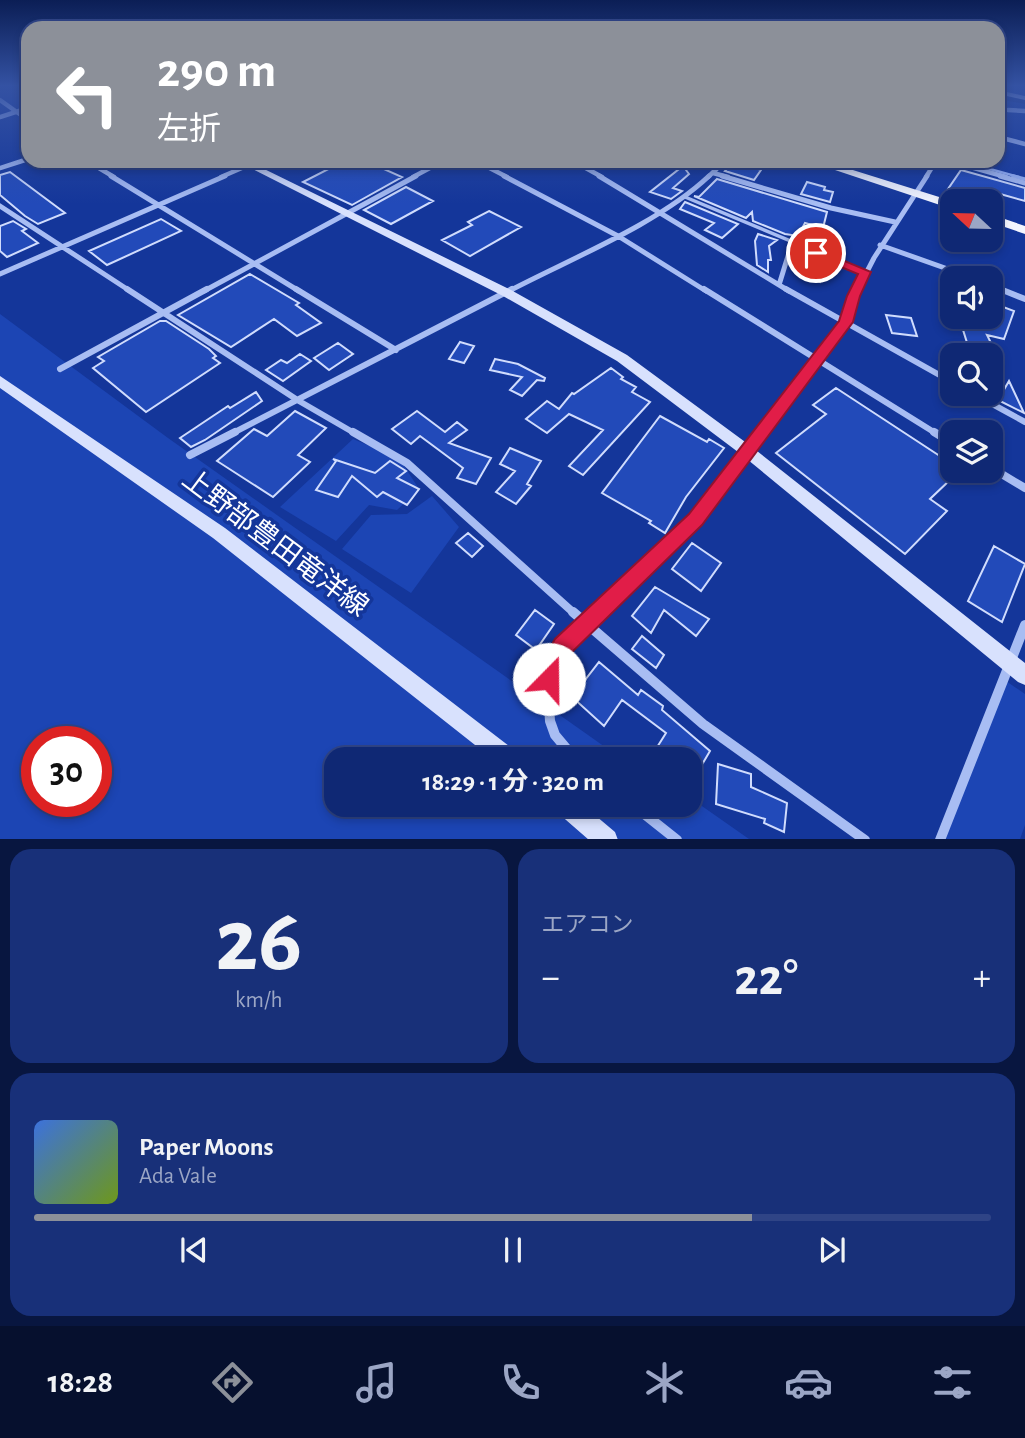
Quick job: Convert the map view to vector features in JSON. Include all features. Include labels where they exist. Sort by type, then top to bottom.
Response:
[{"type":"main road","points":[[835,168],[940,201]]},
{"type":"main road","points":[[1003,222],[1025,230]]},
{"type":"street","points":[[1005,139],[1025,144]]},
{"type":"street","points":[[0,168],[21,161]]},
{"type":"street","points":[[98,168],[396,350]]},
{"type":"street","points":[[0,274],[237,168]]},
{"type":"street","points":[[262,168],[507,293],[622,358],[747,451],[1025,675]]},
{"type":"street","points":[[60,369],[430,168]]},
{"type":"street","points":[[489,168],[618,236],[940,436]]},
{"type":"street","points":[[585,168],[779,285],[940,375]]},
{"type":"street","points":[[190,455],[618,236],[685,197],[718,168]]},
{"type":"street","points":[[564,747],[551,727],[545,694],[553,665],[562,646],[695,520],[846,322],[853,296],[880,244],[932,168]]},
{"type":"street","points":[[973,168],[1025,183]]},
{"type":"street","points":[[713,173],[831,208],[895,222]]},
{"type":"street","points":[[0,206],[299,401],[407,463],[584,624],[703,724],[864,839]]},
{"type":"street","points":[[779,285],[792,243]]},
{"type":"street","points":[[880,244],[940,266]]},
{"type":"street","points":[[1003,290],[1025,299]]},
{"type":"street","name":"上野部豊田竜洋線","points":[[0,381],[219,533],[494,747]]},
{"type":"street","points":[[996,406],[1025,422]]},
{"type":"street","points":[[1003,475],[1025,488]]},
{"type":"street","points":[[940,839],[1025,625]]},
{"type":"street","points":[[580,817],[607,839]]},
{"type":"street","points":[[649,817],[677,839]]},
{"type":"lane","points":[[685,197],[865,272]]},
{"type":"shaded area","points":[[0,314],[168,438],[605,747],[324,747],[324,817],[702,817],[702,806],[749,839],[0,839]]},
{"type":"shaded area","points":[[353,439],[399,458],[419,489],[397,510],[369,505],[336,541],[280,507]]},
{"type":"shaded area","points":[[432,496],[459,527],[411,593],[342,549],[371,515],[407,514]]},
{"type":"shaded area","points":[[1003,679],[1025,694],[1025,825],[1020,839],[943,839]]},
{"type":"building","points":[[330,168],[382,168],[402,177],[352,205],[303,182]]},
{"type":"building","points":[[680,168],[684,168],[689,174],[673,188],[682,191],[671,199],[650,192]]},
{"type":"building","points":[[728,168],[761,170],[754,180],[725,171]]},
{"type":"building","points":[[961,170],[1025,188],[1025,201],[1003,195],[1003,189],[948,189]]},
{"type":"building","points":[[10,172],[65,213],[38,224],[25,216],[0,195],[0,175]]},
{"type":"building","points":[[717,179],[827,212],[823,228],[805,223],[798,236],[785,234],[753,221],[752,212],[746,218],[694,196],[699,197]]},
{"type":"building","points":[[807,182],[833,192],[830,202],[801,194]]},
{"type":"building","points":[[406,187],[433,201],[391,224],[364,210]]},
{"type":"building","points":[[685,202],[738,224],[722,238],[705,230],[714,223],[680,209]]},
{"type":"building","points":[[489,211],[521,227],[470,256],[442,240],[472,225],[468,222]]},
{"type":"building","points":[[161,219],[181,231],[107,265],[89,251]]},
{"type":"building","points":[[13,221],[26,229],[22,231],[38,243],[7,257],[0,251],[0,226]]},
{"type":"building","points":[[758,234],[777,240],[769,246],[771,260],[768,260],[768,272],[757,265],[755,241]]},
{"type":"building","points":[[811,256],[829,264],[820,282],[798,275],[804,262],[810,264]]},
{"type":"building","points":[[250,274],[299,303],[296,305],[321,323],[297,336],[274,319],[231,347],[178,315]]},
{"type":"building","points":[[1003,307],[1014,311],[1004,339],[987,335],[991,343],[967,343],[963,329],[1003,329]]},
{"type":"building","points":[[886,315],[911,318],[917,336],[892,333]]},
{"type":"building","points":[[160,321],[166,321],[209,349],[216,356],[213,358],[220,363],[146,412],[93,368],[104,361],[98,357]]},
{"type":"building","points":[[460,342],[474,346],[464,363],[449,359]]},
{"type":"building","points":[[338,343],[353,354],[329,370],[314,358]]},
{"type":"building","points":[[300,354],[311,361],[283,381],[266,370],[281,360],[287,363]]},
{"type":"building","points":[[495,359],[518,364],[545,378],[544,381],[537,380],[522,396],[510,390],[522,377],[490,370]]},
{"type":"building","points":[[611,368],[623,377],[621,379],[636,387],[632,392],[650,402],[583,475],[569,466],[603,430],[569,414],[547,433],[526,419],[547,401],[559,409],[572,393]]},
{"type":"building","points":[[1009,381],[1024,413],[1003,402],[1003,391]]},
{"type":"building","points":[[836,388],[940,456],[940,483],[947,483],[930,499],[947,511],[905,554],[776,453],[826,414],[813,405]]},
{"type":"building","points":[[256,392],[262,401],[205,440],[191,447],[180,438],[228,406],[230,408]]},
{"type":"building","points":[[295,411],[326,428],[298,455],[310,462],[273,497],[217,461],[254,429],[267,436]]},
{"type":"building","points":[[417,411],[445,432],[457,422],[467,430],[449,443],[491,458],[476,484],[457,478],[463,468],[420,436],[411,444],[392,429]]},
{"type":"building","points":[[660,416],[707,442],[709,439],[724,448],[686,497],[665,533],[649,523],[651,521],[602,493]]},
{"type":"building","points":[[510,448],[541,461],[527,484],[531,486],[516,504],[496,492],[515,471],[500,464]]},
{"type":"building","points":[[333,459],[375,473],[390,461],[406,471],[397,478],[419,489],[407,505],[383,492],[377,497],[352,476],[338,497],[316,490],[336,461]]},
{"type":"building","points":[[468,533],[483,546],[472,557],[456,543]]},
{"type":"building","points":[[692,543],[721,563],[701,591],[672,569]]},
{"type":"building","points":[[994,546],[1025,564],[1002,622],[968,601]]},
{"type":"building","points":[[655,587],[709,619],[696,636],[664,610],[651,633],[632,616]]},
{"type":"building","points":[[535,610],[554,624],[536,650],[516,635]]},
{"type":"building","points":[[642,636],[664,655],[656,668],[632,649]]},
{"type":"building","points":[[599,662],[638,695],[641,690],[663,706],[662,710],[710,751],[702,765],[702,747],[657,747],[666,733],[622,700],[604,726],[572,697]]},
{"type":"building","points":[[718,764],[751,774],[751,787],[787,803],[784,832],[764,823],[765,819],[716,804]]},
{"type":"waterway","points":[[986,168],[1019,177]]},
{"type":"waterway","points":[[1013,176],[1025,179]]},
{"type":"route","points":[[549,679],[562,646],[695,520],[846,322],[853,296],[865,272],[816,253]]}]
